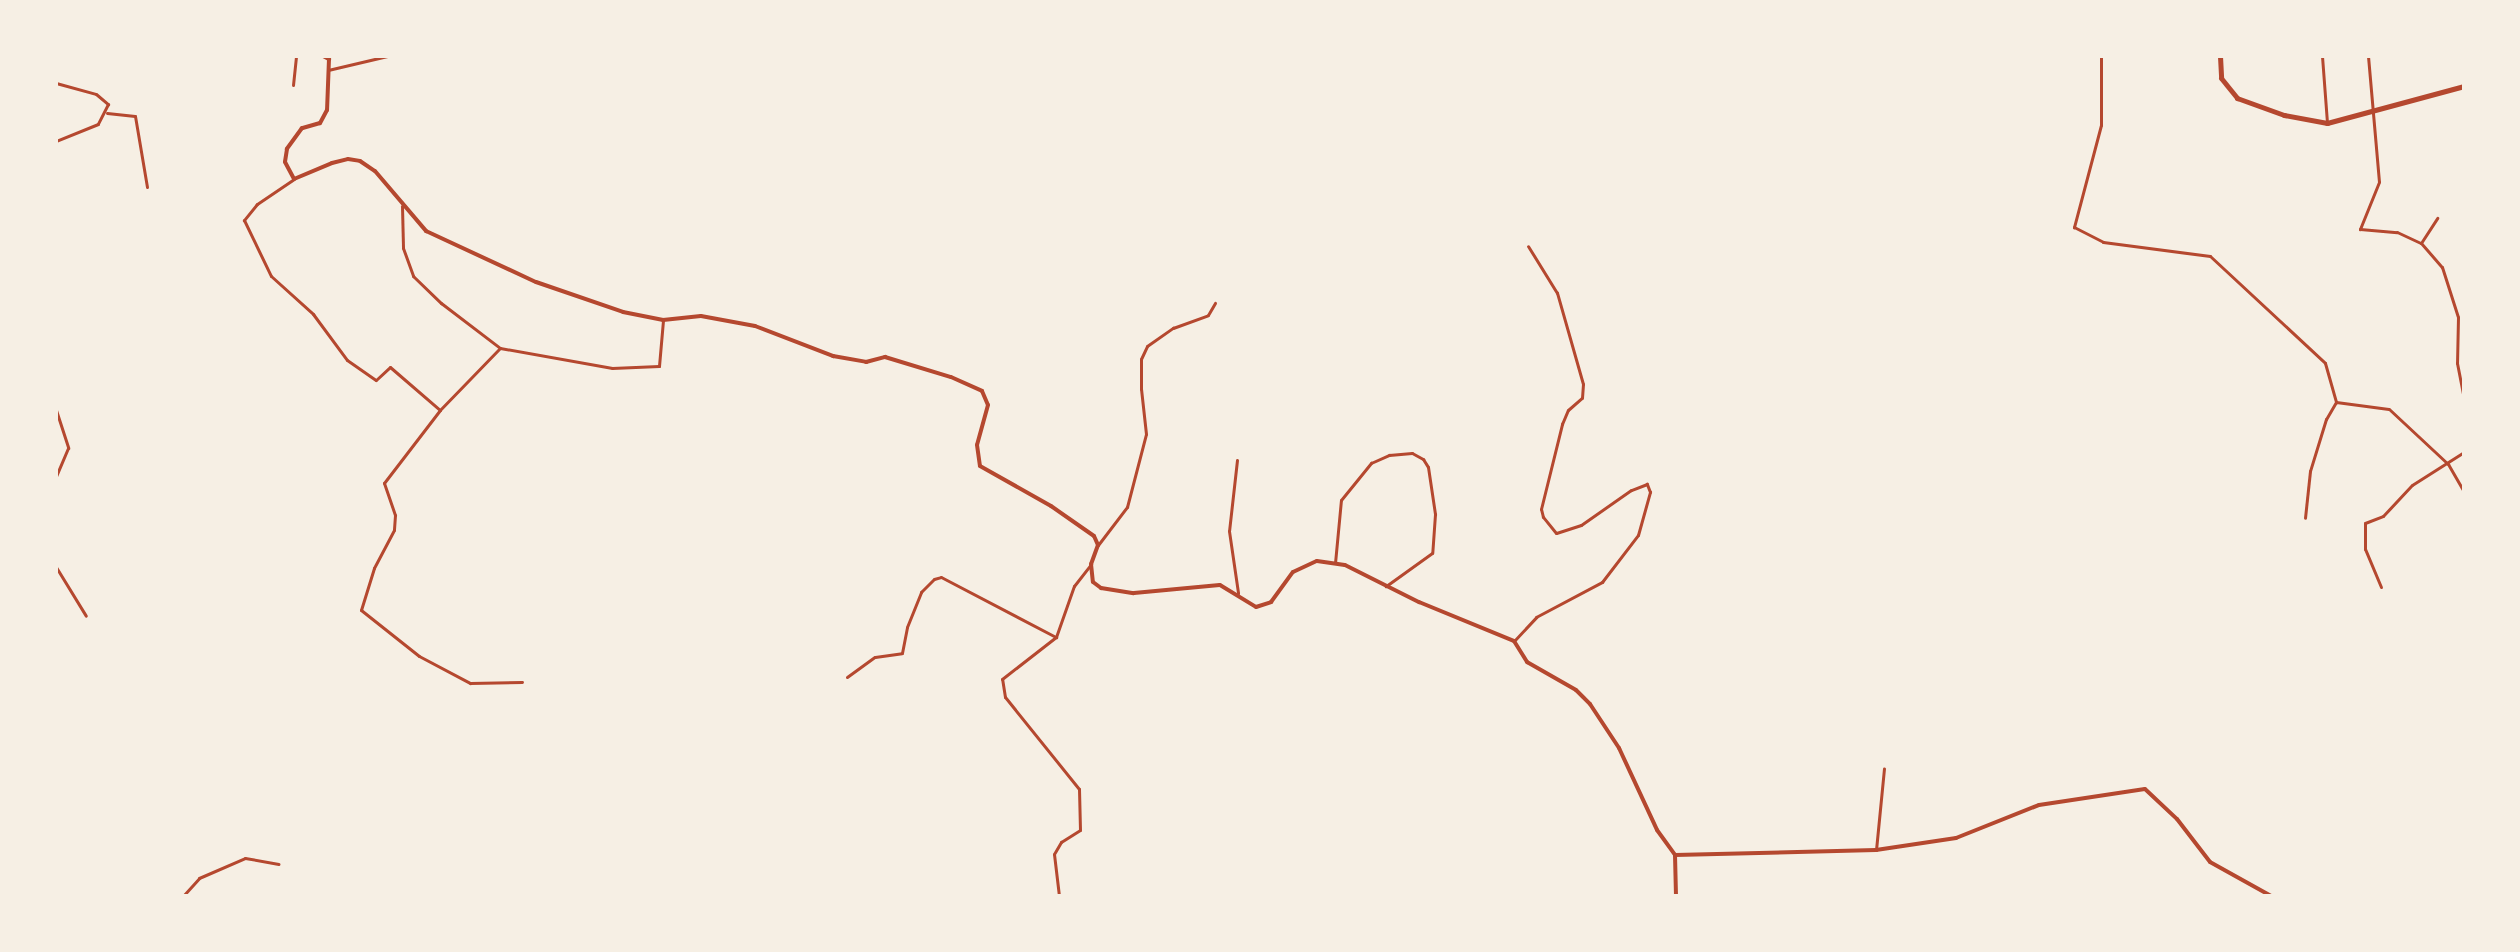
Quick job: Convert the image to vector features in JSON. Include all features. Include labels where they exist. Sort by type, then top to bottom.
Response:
[{"type":"main road","points":[[2220,56],[2221,78],[2237,98],[2284,115],[2327,123],[2464,86]]},
{"type":"street","points":[[293,85],[296,56]]},
{"type":"street","points":[[294,179],[285,162],[287,149],[302,128],[320,123],[327,110],[329,59],[323,56]]},
{"type":"street","points":[[328,70],[387,56]]},
{"type":"street","points":[[2101,56],[2101,125],[2074,227],[2103,242],[2210,256],[2325,363],[2336,402],[2326,419],[2310,471],[2305,518]]},
{"type":"street","points":[[2322,56],[2327,123]]},
{"type":"street","points":[[2368,56],[2370,112],[2379,182],[2360,229],[2397,232],[2421,243],[2442,267],[2458,317],[2457,363],[2464,399]]},
{"type":"street","points":[[56,83],[96,94],[108,104],[98,124],[56,141]]},
{"type":"street","points":[[106,113],[135,116],[147,187]]},
{"type":"street","points":[[440,410],[390,367],[376,380],[347,360],[313,314],[271,276],[244,220],[257,204],[294,179],[332,163],[348,159],[360,161],[375,171],[426,231],[536,282],[623,312],[663,320],[701,316],[755,326],[833,356],[866,362],[885,357],[917,365],[982,391],[988,405],[977,445],[980,466],[1083,526],[1098,545]]},
{"type":"street","points":[[402,206],[403,248],[413,276],[441,303],[500,348],[612,368],[659,366],[663,320]]},
{"type":"street","points":[[2421,243],[2437,218]]},
{"type":"street","points":[[1514,641],[1536,617],[1602,582],[1638,535],[1650,492],[1647,484],[1631,490],[1581,525],[1556,533],[1543,517],[1541,509],[1562,424],[1568,410],[1582,398],[1583,384],[1557,293],[1528,246]]},
{"type":"street","points":[[1059,896],[1054,854],[1061,842],[1080,830],[1079,789],[1005,697],[1002,679],[1056,637],[1074,586],[1091,564],[1098,545],[1127,507],[1146,434],[1141,359],[1147,346],[1173,328],[1208,315],[1215,303]]},
{"type":"street","points":[[500,348],[440,410],[384,483],[395,515],[394,530],[374,568],[361,610],[419,656],[470,683],[522,682]]},
{"type":"street","points":[[2336,402],[2389,409],[2448,464],[2464,492]]},
{"type":"street","points":[[56,410],[68,448],[56,476]]},
{"type":"street","points":[[2381,587],[2365,549],[2365,523],[2383,516],[2412,485],[2464,452]]},
{"type":"street","points":[[1335,564],[1341,500],[1371,463],[1389,455],[1412,453],[1423,459],[1428,467],[1435,514],[1432,553],[1386,586]]},
{"type":"street","points":[[1237,460],[1229,541],[1238,593]]},
{"type":"street","points":[[1091,564],[1093,582],[1117,593],[1220,585],[1238,593],[1256,607],[1271,602],[1293,572],[1317,561],[1335,564],[1514,641],[1527,662],[1576,690],[1590,704],[1619,748],[1657,830],[1675,855],[1676,896]]},
{"type":"street","points":[[56,567],[86,616]]},
{"type":"street","points":[[847,677],[875,657],[902,653],[907,627],[921,592],[934,579],[941,577],[1056,637]]},
{"type":"street","points":[[1876,850],[1884,768]]},
{"type":"street","points":[[1675,855],[1876,850],[1956,838],[2039,805],[2145,789],[2177,819],[2210,862],[2271,896]]},
{"type":"street","points":[[183,896],[199,878],[245,858],[278,864]]}]
